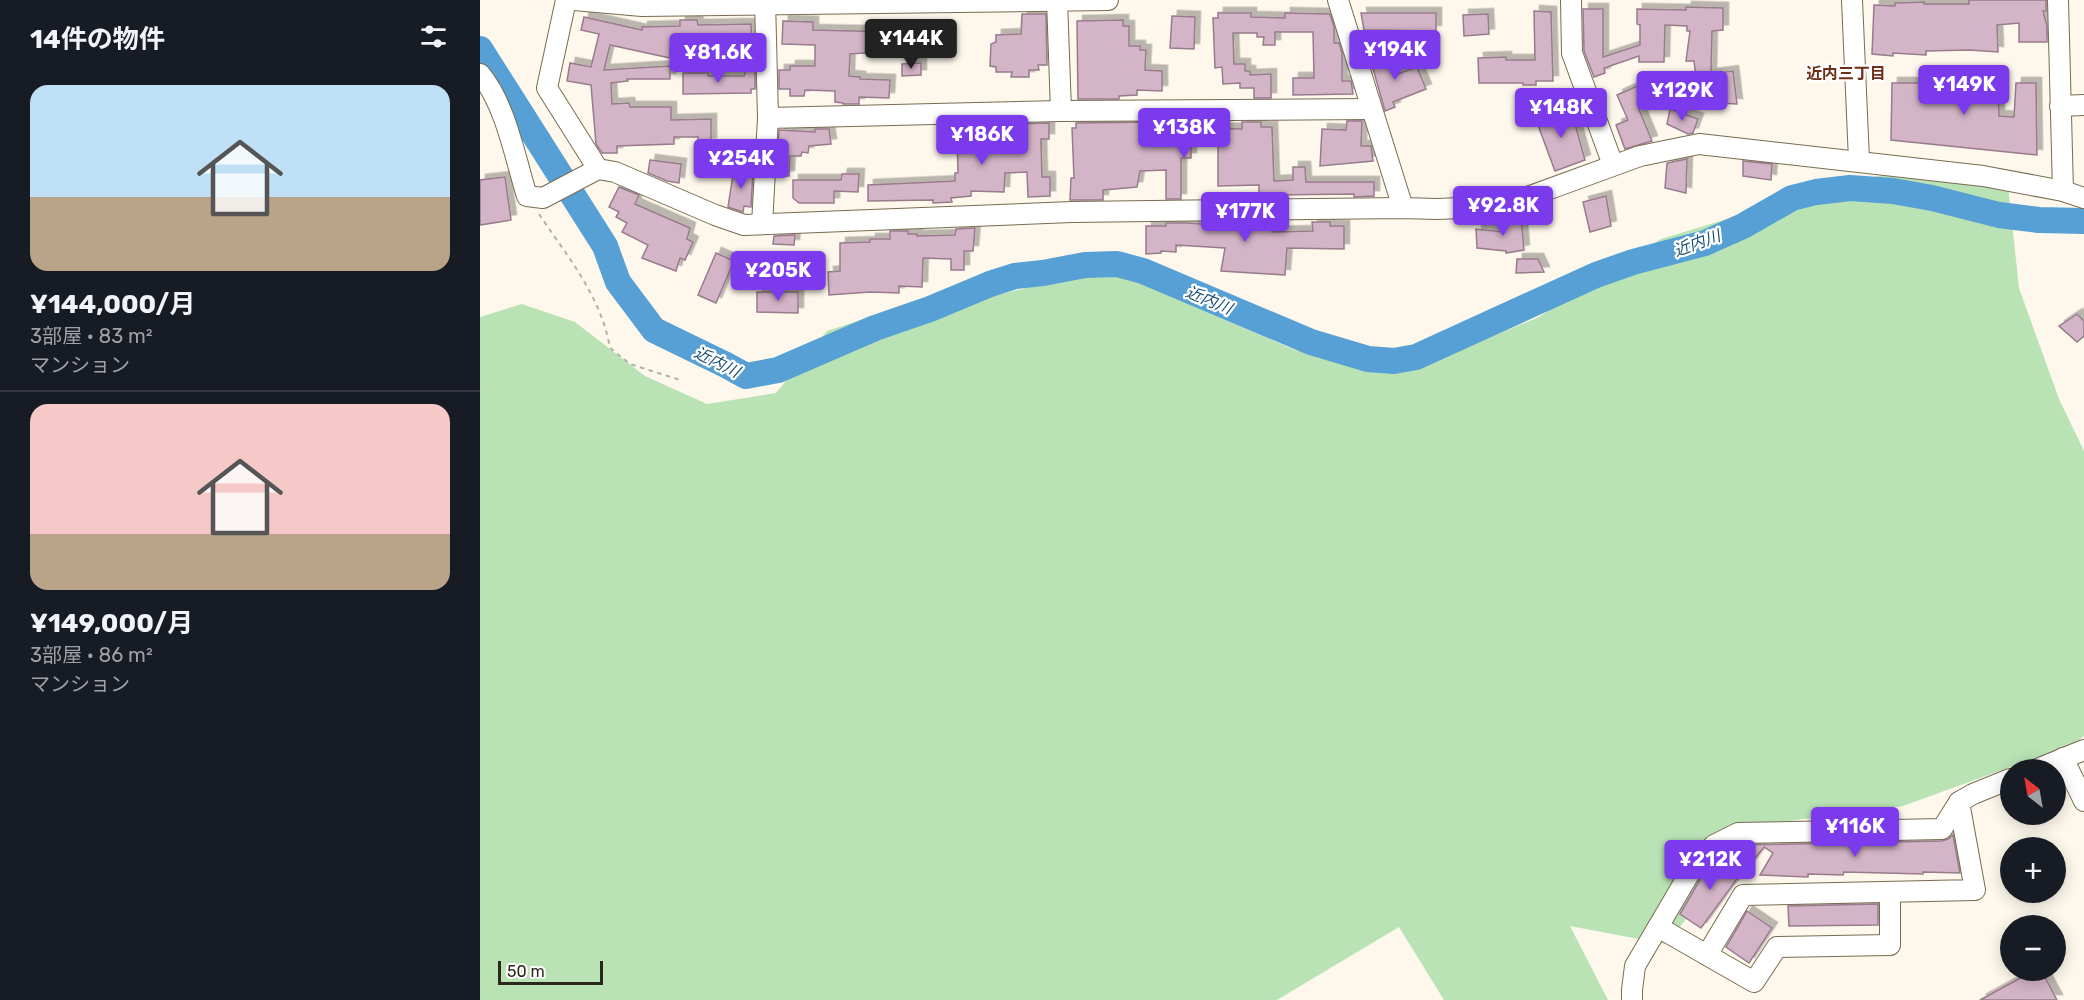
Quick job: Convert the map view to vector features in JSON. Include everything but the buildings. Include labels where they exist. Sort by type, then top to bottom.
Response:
[{"type":"street","points":[[566,0],[547,88],[592,172]]},
{"type":"street","points":[[574,0],[642,6],[766,2],[1108,0]]},
{"type":"street","points":[[1338,0],[1403,208]]},
{"type":"street","points":[[1571,0],[1572,53],[1613,165]]},
{"type":"street","points":[[1852,0],[1859,160]]},
{"type":"street","points":[[2058,0],[2062,191]]},
{"type":"street","points":[[1057,1],[1061,111]]},
{"type":"street","points":[[762,224],[768,118],[766,2]]},
{"type":"street","points":[[480,74],[489,84],[535,197],[592,172],[615,172],[744,225],[1072,212],[1485,207],[1522,199],[1640,156],[1699,144],[1859,160],[1983,176],[2062,191],[2084,198]]},
{"type":"street","points":[[2060,106],[2084,105]]},
{"type":"street","points":[[768,118],[1061,111],[1371,109]]},
{"type":"street","points":[[2084,750],[2063,758],[2084,801]]},
{"type":"street","points":[[1632,1000],[1635,966],[1695,864],[1714,845],[1738,833],[1942,829],[1959,802],[2000,783]]},
{"type":"street","points":[[1707,955],[1743,896],[1975,890],[1959,802]]},
{"type":"street","points":[[1658,927],[1754,982],[1777,947],[1890,945],[1890,892]]},
{"type":"path","points":[[535,197],[579,270],[606,328],[610,348],[630,364],[680,380]]},
{"type":"green space","points":[[1912,167],[2008,185],[2019,288],[2059,399],[2084,451],[2084,736],[2074,744],[2033,759],[2000,759],[2000,771],[1903,806],[1767,824],[1665,944],[1570,926],[1608,1000],[1444,1000],[1399,927],[1277,1000],[480,1000],[480,317],[522,304],[575,322],[645,376],[707,404],[776,393],[827,331],[918,301],[981,299],[1051,282],[1118,274],[1295,350],[1419,366],[1537,318],[1661,239],[1796,198]]},
{"type":"waterway","name":"近内川","points":[[480,49],[605,246],[618,282],[654,330],[746,376],[778,370],[875,328],[930,309],[990,284],[1015,276],[1085,265],[1117,264],[1143,271],[1311,342],[1368,359],[1394,361],[1416,357],[1596,275],[1633,262],[1705,243],[1743,226],[1792,198],[1816,192],[1850,188],[1893,191],[1999,215],[2039,220],[2084,221]]},
{"type":"district","name":"近内三丁目","points":[[1846,73]]}]
